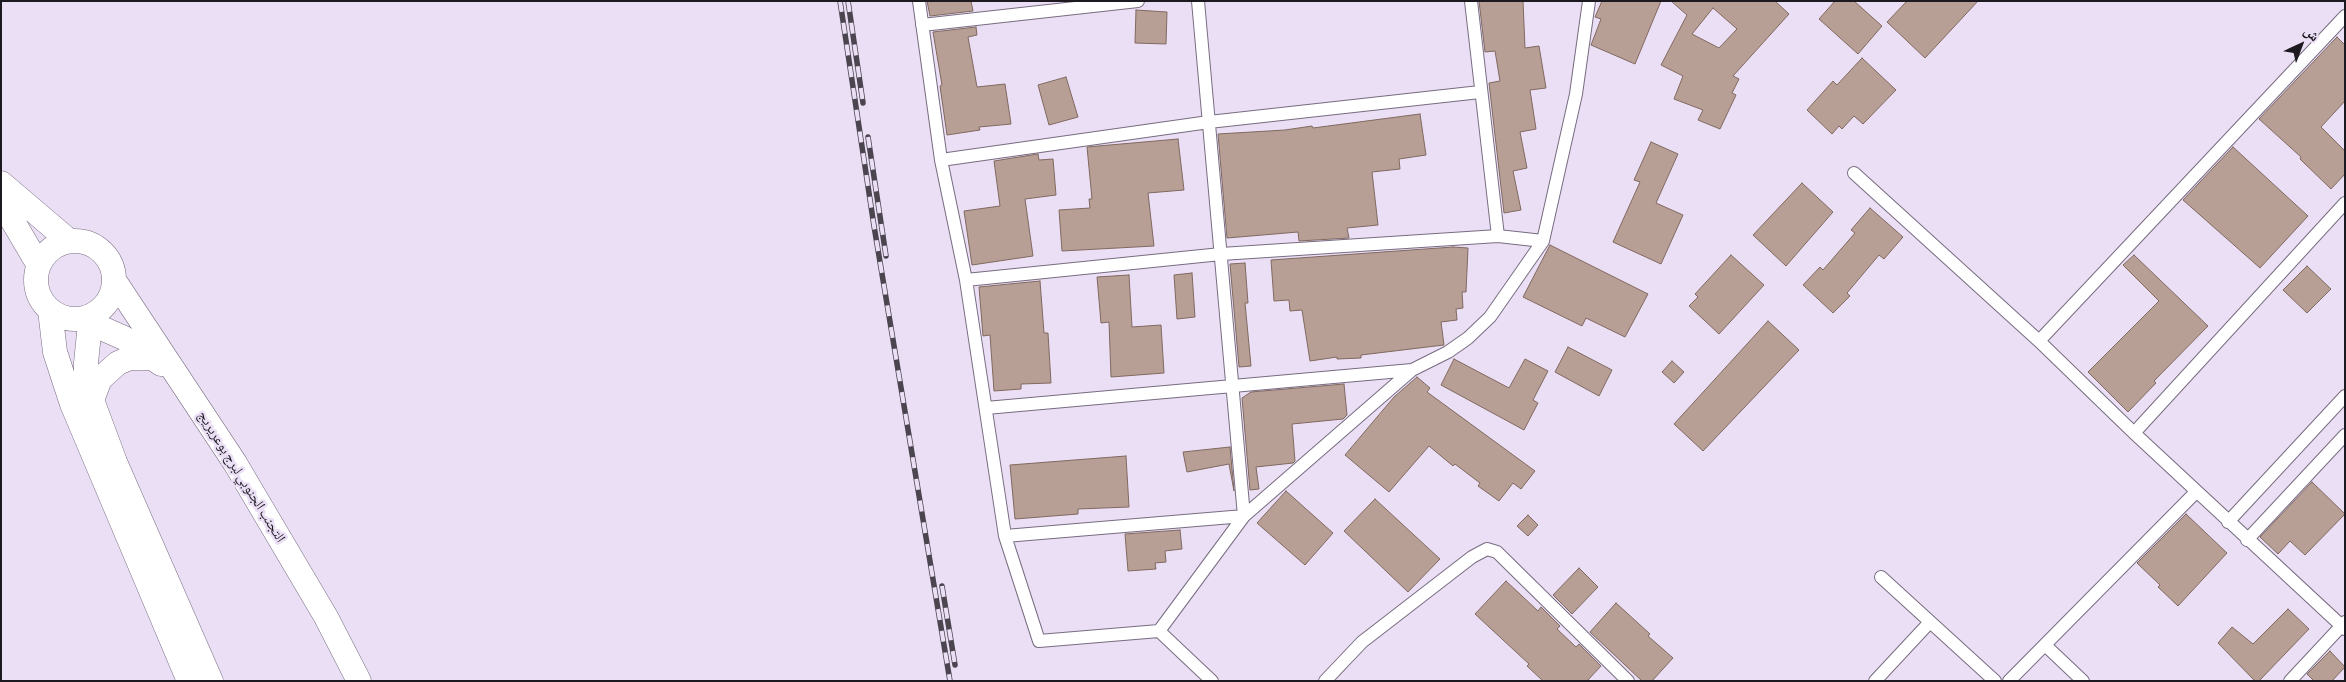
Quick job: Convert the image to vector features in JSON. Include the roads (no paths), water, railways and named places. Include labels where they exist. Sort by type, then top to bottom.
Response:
[{"type":"highway","points":[[1,183],[68,240]]},
{"type":"highway","points":[[1,201],[38,264]]},
{"type":"highway","points":[[178,378],[154,358],[124,338],[89,319],[59,316],[43,303],[36,289],[36,274],[38,264],[50,248],[68,240],[80,240],[100,250],[113,268],[114,280],[109,299],[89,319],[86,374],[92,400],[115,462],[211,681]]},
{"type":"highway","name":"التجنب الجنوبي لبرج بوعريريج","points":[[114,280],[235,463],[330,626],[359,681]]},
{"type":"highway","points":[[50,310],[55,352],[72,404],[189,681]]},
{"type":"highway","points":[[92,400],[100,379],[118,363],[130,358],[154,358]]},
{"type":"street","points":[[919,1],[941,160],[966,280],[1005,536],[1039,641],[1159,631],[1212,681]]},
{"type":"street","points":[[922,25],[1138,1]]},
{"type":"street","points":[[1198,1],[1244,516]]},
{"type":"street","points":[[1471,1],[1498,236]]},
{"type":"street","points":[[1159,631],[1244,516],[1412,370],[1448,352],[1468,338],[1490,317],[1543,241],[1576,94],[1589,1]]},
{"type":"street","points":[[2038,341],[2345,16]]},
{"type":"street","points":[[941,160],[1209,122],[1480,92]]},
{"type":"street","points":[[1854,173],[2038,341],[2247,540],[2344,625],[2290,681]]},
{"type":"street","points":[[2134,433],[2345,203]]},
{"type":"street","points":[[966,280],[1220,254],[1498,236],[1543,241]]},
{"type":"street","points":[[986,408],[1412,370]]},
{"type":"street","points":[[2228,522],[2345,396]]},
{"type":"street","points":[[2247,540],[2345,435]]},
{"type":"street","points":[[2009,681],[2196,492]]},
{"type":"street","points":[[1005,536],[1244,516]]},
{"type":"street","points":[[1325,681],[1362,642],[1472,556],[1487,549],[1497,552],[1628,681]]},
{"type":"street","points":[[1881,577],[1995,681]]},
{"type":"street","points":[[1874,681],[1930,622]]},
{"type":"street","points":[[2045,645],[2084,681]]},
{"type":"railway","points":[[840,1],[874,226],[950,681]]},
{"type":"railway","points":[[848,1],[863,103]]},
{"type":"railway","points":[[868,137],[886,256]]},
{"type":"railway","points":[[942,586],[955,665]]}]
